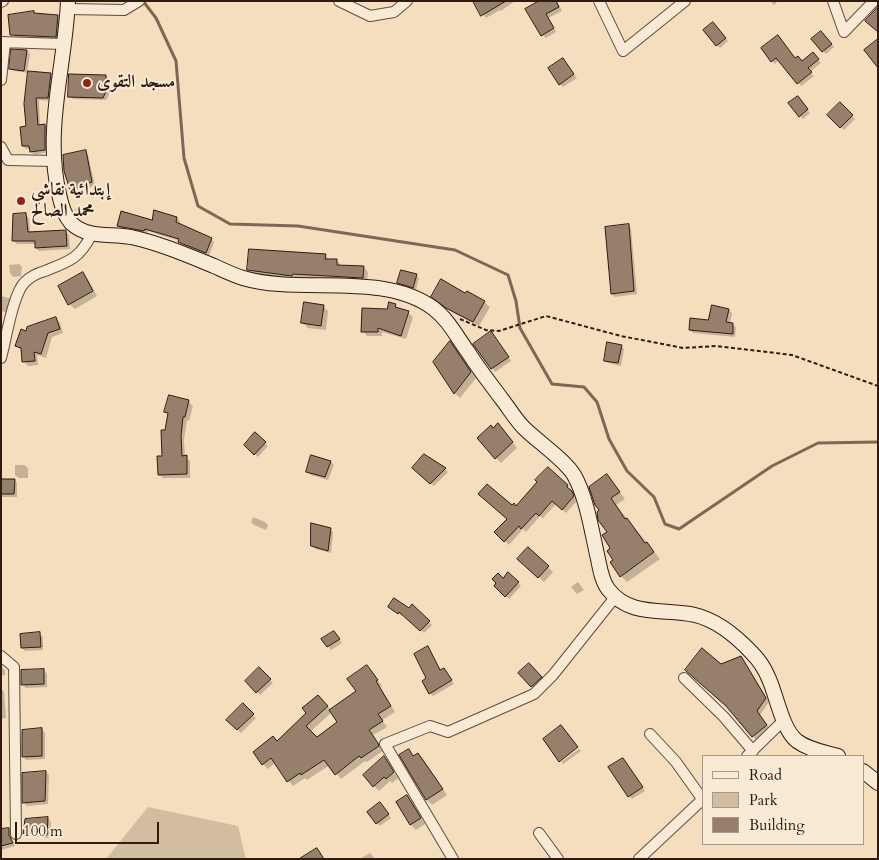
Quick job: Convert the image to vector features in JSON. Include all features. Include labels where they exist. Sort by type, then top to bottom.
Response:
[{"type":"main road","points":[[68,5],[55,108],[53,161],[57,188],[65,214],[72,224],[92,234],[130,237],[177,251],[243,278],[284,284],[387,290],[420,300],[432,307],[446,320],[518,421],[574,473],[608,589],[628,606],[640,610],[680,612],[699,616],[739,640],[758,660],[768,676],[789,733],[807,747],[835,755]]},
{"type":"main road","points":[[864,772],[878,783]]},
{"type":"street","points":[[68,5],[124,10],[139,1]]},
{"type":"street","points":[[340,1],[370,16],[394,12],[407,1]]},
{"type":"street","points":[[599,1],[623,51],[685,1]]},
{"type":"street","points":[[833,1],[844,32],[874,1]]},
{"type":"street","points":[[1,80],[3,42],[63,44]]},
{"type":"street","points":[[1,147],[8,160],[53,161]]},
{"type":"street","points":[[1,358],[17,295],[24,282],[35,275],[69,262],[84,249],[92,234]]},
{"type":"street","points":[[453,859],[385,744],[430,726],[448,732],[534,694],[553,675],[616,596]]},
{"type":"street","points":[[1,656],[14,667],[16,834]]},
{"type":"street","points":[[684,678],[724,717],[750,753],[784,720]]},
{"type":"street","points":[[650,734],[676,762],[702,799]]},
{"type":"street","points":[[639,859],[702,801]]},
{"type":"street","points":[[540,833],[558,859]]},
{"type":"path","points":[[446,320],[456,318],[486,330],[499,331],[546,316],[621,336],[683,348],[716,346],[792,355],[878,386]]},
{"type":"green space","points":[[148,807],[238,826],[246,859],[106,859]]},
{"type":"building","points":[[473,1],[506,1],[481,16]]},
{"type":"building","points":[[539,1],[556,1],[559,7],[546,14],[554,28],[541,36],[525,9]]},
{"type":"building","points":[[878,7],[878,32],[865,21]]},
{"type":"building","points":[[34,11],[34,13],[58,15],[56,37],[10,35],[8,15]]},
{"type":"building","points":[[713,22],[726,38],[716,46],[703,30]]},
{"type":"building","points":[[821,31],[832,44],[822,52],[811,39]]},
{"type":"building","points":[[778,35],[795,58],[798,56],[802,61],[813,52],[819,59],[808,68],[812,72],[797,84],[776,58],[771,62],[761,48]]},
{"type":"building","points":[[878,39],[878,68],[864,50]]},
{"type":"building","points":[[11,49],[27,50],[24,71],[9,69]]},
{"type":"building","points":[[563,58],[574,74],[559,85],[548,68]]},
{"type":"building","points":[[28,71],[51,73],[48,98],[36,98],[38,125],[45,124],[45,150],[30,152],[29,146],[22,146],[20,127],[26,126],[24,104]]},
{"type":"building","name":"مسجد التقوى","points":[[69,74],[106,75],[106,91],[103,98],[68,97]]},
{"type":"building","points":[[798,96],[808,109],[799,117],[788,103]]},
{"type":"building","points":[[840,102],[853,115],[840,128],[827,115]]},
{"type":"building","points":[[86,150],[92,182],[70,190],[64,171],[63,155]]},
{"type":"building","points":[[154,210],[177,217],[176,222],[212,238],[206,253],[178,242],[179,239],[145,229],[144,231],[117,226],[121,211],[152,220]]},
{"type":"building","points":[[26,213],[28,232],[66,230],[67,246],[35,248],[35,241],[12,241],[13,214]]},
{"type":"building","points":[[629,224],[634,291],[611,294],[605,227]]},
{"type":"building","points":[[249,249],[326,254],[325,259],[337,259],[337,265],[364,266],[363,278],[293,274],[292,276],[247,270]]},
{"type":"building","points":[[401,270],[417,274],[413,288],[397,283]]},
{"type":"building","points":[[83,272],[93,291],[68,305],[58,286]]},
{"type":"building","points":[[441,279],[465,293],[467,291],[485,301],[473,322],[446,308],[431,297]]},
{"type":"building","points":[[304,302],[324,305],[321,326],[301,323]]},
{"type":"building","points":[[389,302],[396,304],[395,307],[409,311],[401,336],[378,328],[378,332],[361,332],[362,308],[387,309]]},
{"type":"building","points":[[712,305],[729,309],[726,322],[733,323],[733,334],[689,330],[690,318],[708,320]]},
{"type":"building","points":[[56,317],[60,329],[48,333],[41,354],[34,352],[35,361],[22,362],[21,348],[15,346],[21,329],[26,331],[27,327]]},
{"type":"building","points":[[491,331],[509,357],[491,369],[473,344]]},
{"type":"building","points":[[450,341],[471,372],[454,394],[433,362]]},
{"type":"building","points":[[607,342],[622,345],[618,363],[604,361]]},
{"type":"building","points":[[169,395],[189,400],[185,417],[183,417],[181,436],[182,456],[187,455],[187,474],[158,475],[157,456],[162,456],[161,430],[165,430],[168,413],[164,412]]},
{"type":"building","points":[[498,423],[513,442],[495,459],[477,438],[491,425],[493,428]]},
{"type":"building","points":[[255,432],[266,442],[254,455],[244,445]]},
{"type":"building","points":[[424,454],[446,468],[430,484],[412,468]]},
{"type":"building","points":[[311,455],[331,461],[325,477],[306,472]]},
{"type":"building","points":[[548,467],[568,485],[567,487],[574,496],[562,510],[552,501],[539,516],[536,513],[521,529],[519,526],[504,542],[494,532],[507,519],[478,494],[487,484],[512,505],[514,503],[516,506],[537,482],[535,480]]},
{"type":"building","points":[[607,474],[620,492],[611,498],[625,519],[627,518],[654,552],[620,577],[610,562],[613,560],[607,551],[610,548],[602,535],[607,532],[598,520],[597,512],[599,510],[595,505],[589,487]]},
{"type":"building","points":[[1,479],[15,479],[14,494],[1,494]]},
{"type":"building","points":[[311,523],[331,528],[328,551],[311,546]]},
{"type":"building","points":[[528,547],[549,566],[538,578],[517,559]]},
{"type":"building","points":[[508,572],[519,582],[505,597],[494,586],[496,583],[492,579],[498,573],[503,578]]},
{"type":"building","points":[[394,598],[409,608],[412,604],[430,621],[420,631],[399,612],[398,614],[388,607]]},
{"type":"building","points":[[334,631],[340,639],[327,647],[321,639]]},
{"type":"building","points":[[40,632],[41,647],[21,648],[20,634]]},
{"type":"building","points":[[428,646],[440,670],[444,668],[452,680],[429,694],[422,681],[426,678],[414,654]]},
{"type":"building","points":[[702,648],[721,664],[741,656],[766,698],[757,711],[767,725],[752,737],[726,706],[685,670]]},
{"type":"building","points":[[529,663],[542,677],[531,687],[518,673]]},
{"type":"building","points":[[367,665],[378,680],[376,681],[391,706],[378,714],[383,721],[369,730],[379,746],[361,758],[359,756],[335,775],[324,760],[287,782],[271,758],[262,765],[253,752],[273,736],[277,741],[306,713],[302,708],[318,695],[328,706],[306,726],[317,737],[337,722],[329,710],[356,691],[347,679]]},
{"type":"building","points":[[259,667],[271,679],[256,693],[245,681]]},
{"type":"building","points":[[44,669],[44,684],[21,685],[21,670]]},
{"type":"building","points":[[243,703],[254,714],[237,730],[226,720]]},
{"type":"building","points":[[561,725],[578,747],[559,762],[543,739]]},
{"type":"building","points":[[42,728],[42,756],[22,757],[22,730]]},
{"type":"building","points":[[409,749],[413,756],[418,753],[443,789],[426,800],[399,755]]},
{"type":"building","points":[[384,756],[394,772],[386,779],[384,777],[373,787],[363,775]]},
{"type":"building","points":[[623,758],[643,787],[628,797],[608,767]]},
{"type":"building","points":[[46,771],[45,801],[22,803],[22,773]]},
{"type":"building","points":[[407,795],[421,818],[410,825],[396,802]]},
{"type":"building","points":[[380,802],[389,814],[376,824],[367,812]]},
{"type":"building","points":[[48,817],[47,835],[23,834],[25,819]]},
{"type":"building","points":[[9,828],[9,835],[13,843],[1,846],[1,829]]},
{"type":"building","points":[[317,848],[324,859],[299,859]]},
{"type":"waterway","points":[[143,1],[156,18],[176,61],[184,158],[198,206],[230,224],[298,226],[455,250],[508,275],[516,301],[520,328],[552,384],[584,387],[597,402],[609,439],[627,471],[654,497],[665,524],[679,529],[772,466],[818,443],[878,442]]},
{"type":"place","name":"مسجد التقوى","points":[[87,83]]},
{"type":"place","name":"إبتدائية نقاشي محمد الصالح","points":[[21,201]]}]
